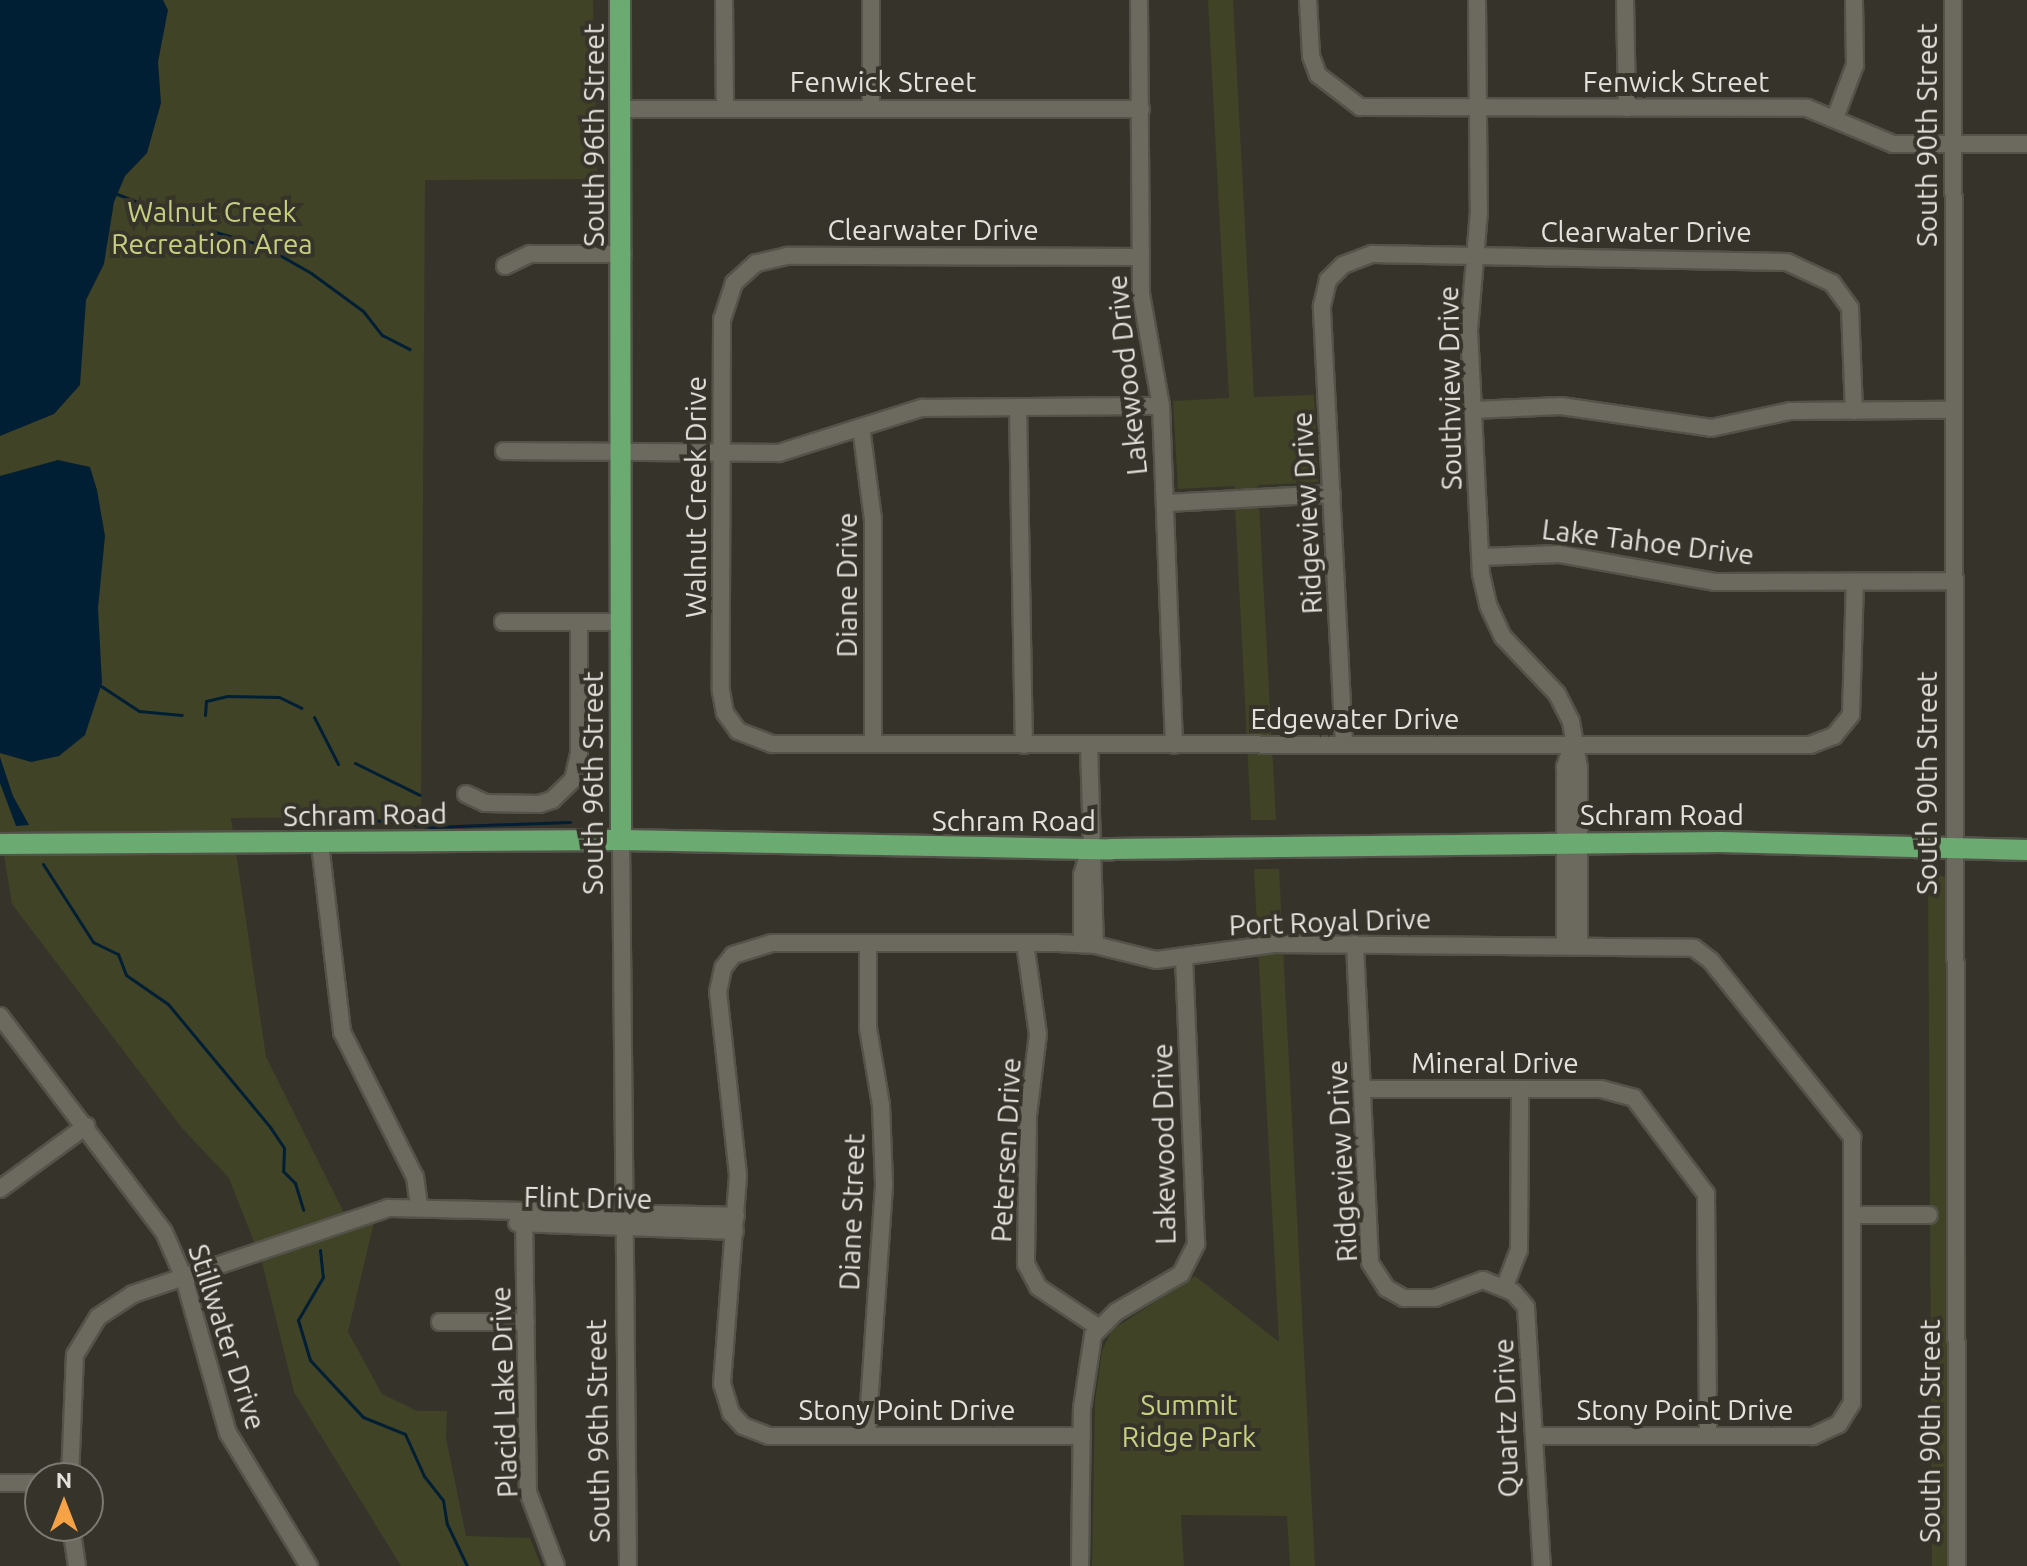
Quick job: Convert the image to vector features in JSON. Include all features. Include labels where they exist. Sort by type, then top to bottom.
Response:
[{"type":"main road","name":"South 96th Street","points":[[620,0],[624,109],[621,840]]},
{"type":"main road","name":"Schram Road","points":[[0,844],[621,840],[1090,849],[1572,842],[2027,850]]},
{"type":"street","points":[[724,0],[725,108]]},
{"type":"street","points":[[871,0],[871,108]]},
{"type":"street","name":"Lakewood Drive","points":[[1139,0],[1141,304],[1161,406],[1174,745]]},
{"type":"street","name":"Fenwick Street","points":[[1308,0],[1311,56],[1324,83],[1360,107],[1807,108],[1835,118],[1870,138],[1893,144],[2027,144]]},
{"type":"street","name":"Southview Drive","points":[[1477,0],[1479,109],[1476,256],[1469,314],[1481,557],[1493,617],[1518,657],[1564,704],[1572,745],[1565,767],[1572,842],[1572,944]]},
{"type":"street","points":[[1625,0],[1627,108]]},
{"type":"street","points":[[1835,118],[1855,65],[1854,0]]},
{"type":"street","name":"South 90th Street","points":[[1953,0],[1957,1566]]},
{"type":"street","name":"Fenwick Street","points":[[624,109],[1141,109]]},
{"type":"street","points":[[505,266],[530,254],[623,254]]},
{"type":"street","name":"Clearwater Drive","points":[[734,283],[756,263],[787,256],[1141,257]]},
{"type":"street","name":"Clearwater Drive","points":[[1328,280],[1361,256],[1760,258],[1805,267],[1832,283],[1853,315],[1854,411]]},
{"type":"street","name":"Ridgeview Drive","points":[[1328,280],[1322,306],[1344,745]]},
{"type":"street","name":"Walnut Creek Drive","points":[[725,713],[722,319],[734,283]]},
{"type":"street","points":[[504,451],[779,453],[922,408],[1161,406]]},
{"type":"street","points":[[1473,410],[1561,406],[1711,428],[1790,411],[1952,410]]},
{"type":"street","points":[[1018,407],[1024,745]]},
{"type":"street","name":"Diane Drive","points":[[861,427],[873,519],[873,744]]},
{"type":"street","points":[[1166,503],[1332,494]]},
{"type":"street","name":"Lake Tahoe Drive","points":[[1481,557],[1559,554],[1715,582],[1953,581]]},
{"type":"street","name":"Edgewater Drive","points":[[725,713],[738,731],[763,743],[1799,746],[1827,740],[1846,723],[1854,706],[1855,582]]},
{"type":"street","points":[[503,622],[621,622]]},
{"type":"street","points":[[466,794],[485,803],[539,804],[552,800],[573,780],[579,755],[579,622]]},
{"type":"street","points":[[1088,944],[1082,875],[1090,849],[1089,745]]},
{"type":"street","name":"South 96th Street","points":[[621,840],[628,1566]]},
{"type":"street","points":[[320,844],[342,1032],[415,1177],[419,1207]]},
{"type":"street","name":"Port Royal Drive","points":[[735,1224],[736,1145],[718,992],[723,968],[733,955],[760,944],[868,943],[1088,944],[1146,959],[1184,957],[1274,944],[1572,944],[1694,948],[1711,961],[1848,1131],[1854,1146],[1854,1215]]},
{"type":"street","name":"Diane Street","points":[[867,1435],[884,1184],[881,1105],[868,1028],[868,943]]},
{"type":"street","name":"Petersen Drive","points":[[1025,943],[1038,1034],[1028,1115],[1026,1264],[1038,1287],[1098,1327]]},
{"type":"street","name":"Ridgeview Drive","points":[[1355,944],[1366,1089],[1369,1252],[1379,1279],[1395,1294],[1415,1300],[1435,1298],[1472,1281],[1505,1286]]},
{"type":"street","name":"Lakewood Drive","points":[[1098,1327],[1181,1274],[1195,1252],[1184,957]]},
{"type":"street","name":"Stillwater Drive","points":[[0,1016],[159,1224],[184,1278],[228,1433],[309,1566]]},
{"type":"street","name":"Mineral Drive","points":[[1366,1089],[1625,1093],[1698,1177],[1706,1194],[1708,1436]]},
{"type":"street","points":[[1505,1286],[1519,1250],[1520,1089]]},
{"type":"street","points":[[0,1189],[86,1126]]},
{"type":"street","name":"Flint Drive","points":[[70,1462],[71,1369],[83,1337],[115,1304],[184,1278],[372,1211],[419,1207],[524,1218],[735,1224]]},
{"type":"street","points":[[1854,1215],[1929,1215]]},
{"type":"street","name":"Stony Point Drive","points":[[1536,1436],[1813,1436],[1833,1429],[1849,1411],[1855,1393],[1854,1215]]},
{"type":"street","name":"Placid Lake Drive","points":[[524,1218],[528,1492],[556,1566]]},
{"type":"street","name":"Stony Point Drive","points":[[735,1224],[722,1384],[736,1421],[769,1436],[1082,1436]]},
{"type":"street","name":"Quartz Drive","points":[[1505,1286],[1520,1298],[1529,1318],[1536,1436],[1535,1516],[1542,1566]]},
{"type":"street","points":[[440,1322],[526,1322]]},
{"type":"street","points":[[1080,1566],[1083,1396],[1098,1327]]},
{"type":"street","points":[[0,1483],[24,1483]]},
{"type":"street","points":[[73,1542],[77,1566]]},
{"type":"green space","name":"Walnut Creek Recreation Area","points":[[0,0],[593,0],[597,179],[425,180],[421,817],[343,827],[339,817],[231,818],[266,1057],[352,1229],[374,1222],[348,1332],[382,1394],[417,1411],[447,1411],[446,1438],[466,1536],[530,1538],[541,1566],[401,1566],[294,1392],[262,1262],[229,1178],[182,1128],[12,904],[0,831]]},
{"type":"green space","points":[[1208,0],[1233,0],[1254,397],[1314,395],[1318,482],[1258,485],[1276,820],[1251,820],[1234,486],[1178,489],[1173,401],[1229,398]]},
{"type":"green space","name":"Summit Ridge Park","points":[[1254,869],[1279,869],[1315,1566],[1290,1566],[1287,1516],[1181,1515],[1184,1566],[1092,1566],[1095,1401],[1102,1351],[1112,1330],[1195,1276],[1279,1342]]},
{"type":"green space","points":[[1928,871],[1965,884],[1967,1566],[1932,1566]]},
{"type":"water","points":[[0,0],[163,0],[168,10],[158,62],[161,103],[147,153],[125,176],[114,202],[104,264],[86,300],[80,385],[54,414],[0,436]]},
{"type":"water","points":[[58,460],[90,467],[97,490],[105,536],[98,608],[102,683],[85,735],[59,756],[31,762],[0,753],[0,476]]},
{"type":"water","points":[[0,757],[13,796],[29,825],[16,826],[0,783]]},
{"type":"waterway","points":[[117,194],[143,204]]},
{"type":"waterway","points":[[149,206],[178,219]]},
{"type":"waterway","points":[[182,221],[193,224]]},
{"type":"waterway","points":[[215,232],[262,245],[311,273],[363,311],[382,335],[410,349]]},
{"type":"waterway","points":[[101,686],[139,711],[182,715]]},
{"type":"waterway","points":[[205,715],[206,701],[227,696],[279,697],[302,708]]},
{"type":"waterway","points":[[314,717],[338,764]]},
{"type":"waterway","points":[[355,763],[420,795]]},
{"type":"waterway","points":[[342,816],[431,827],[570,822]]},
{"type":"waterway","points":[[43,864],[93,942],[118,954],[126,975],[168,1004],[270,1127],[284,1148],[283,1171],[295,1183],[303,1210]]},
{"type":"waterway","points":[[320,1250],[323,1277],[298,1320],[310,1360],[363,1417],[405,1434],[424,1476],[443,1500],[447,1524],[467,1566]]}]
